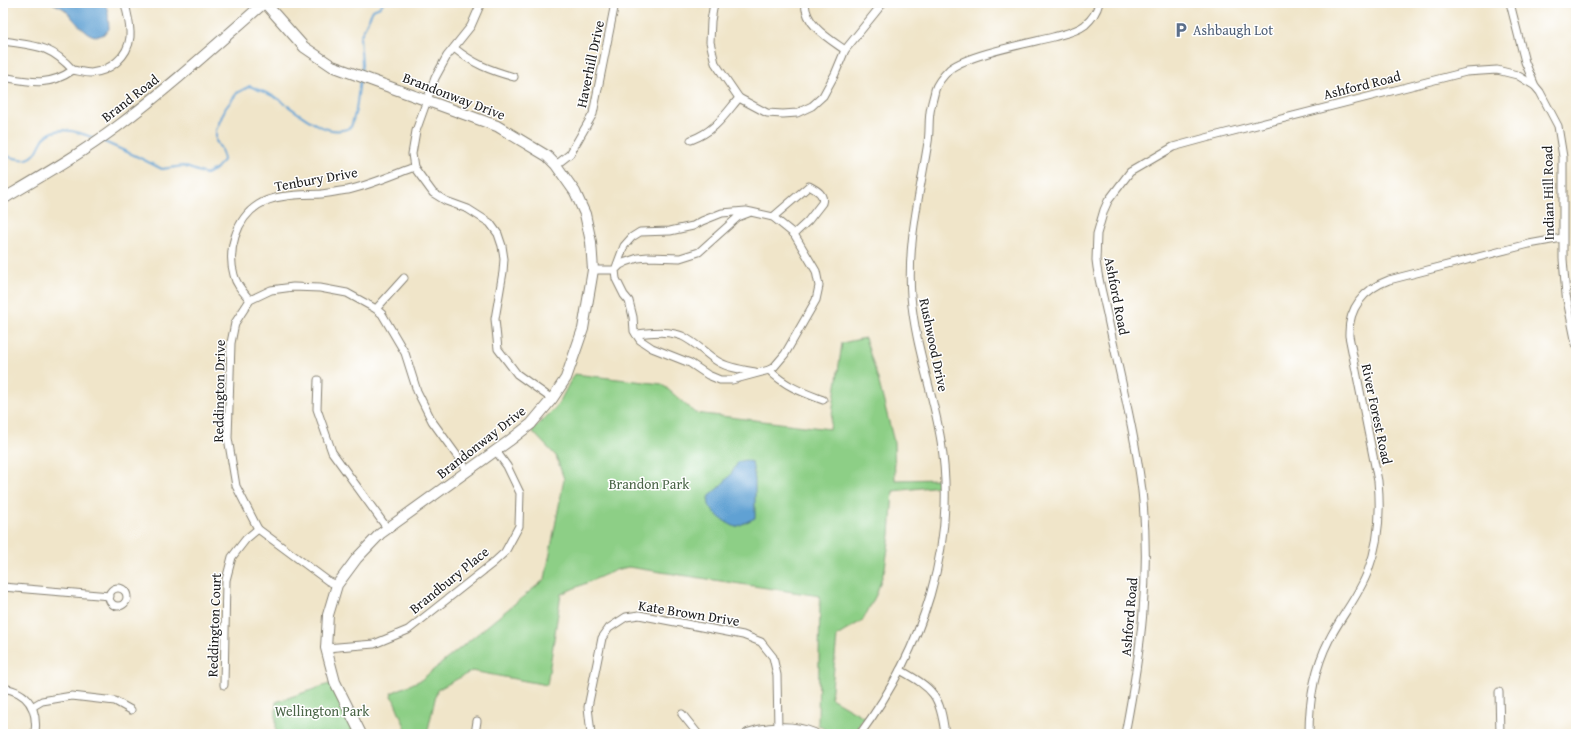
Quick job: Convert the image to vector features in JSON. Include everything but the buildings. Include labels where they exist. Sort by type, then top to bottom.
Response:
[{"type":"street","points":[[3,41],[45,48],[56,54],[73,70],[90,73],[102,71],[116,63],[128,48],[130,37],[125,3]]},
{"type":"street","name":"Brandonway Drive","points":[[264,3],[304,47],[332,66],[497,126],[547,156],[556,165],[575,192],[585,214],[591,242],[593,270],[583,329],[566,378],[552,400],[531,424],[496,451],[387,528],[357,558],[337,585],[328,615],[326,648],[335,682],[361,734]]},
{"type":"street","name":"Brand Road","points":[[3,200],[109,133],[180,77],[264,3]]},
{"type":"street","points":[[481,3],[471,26],[447,56],[435,78],[416,131],[412,154],[414,167],[433,193],[446,201],[468,209],[490,223],[498,234],[504,259],[495,319],[498,350],[517,374],[552,400]]},
{"type":"street","name":"Haverhill Drive","points":[[556,165],[570,154],[594,114],[615,3]]},
{"type":"street","points":[[714,3],[710,42],[715,63],[739,98],[767,113],[783,114],[797,113],[812,106],[823,96],[835,74],[845,50],[883,3]]},
{"type":"street","points":[[805,3],[805,9],[816,30],[845,50]]},
{"type":"street","name":"Rushwood Drive","points":[[860,734],[900,670],[920,627],[929,602],[940,556],[944,519],[944,470],[942,443],[916,336],[911,296],[910,271],[910,248],[914,219],[929,139],[930,108],[936,86],[951,68],[971,58],[1070,33],[1086,25],[1097,11],[1099,3]]},
{"type":"street","name":"Indian Hill Road","points":[[1510,3],[1525,62],[1535,86],[1540,92],[1558,126],[1563,158],[1562,238],[1566,295],[1576,344]]},
{"type":"street","points":[[454,48],[488,70],[514,77]]},
{"type":"street","points":[[3,77],[34,82],[47,82],[64,76],[73,70]]},
{"type":"street","name":"Ashford Road","points":[[1125,734],[1138,663],[1145,603],[1145,531],[1142,490],[1131,427],[1096,260],[1096,244],[1099,226],[1108,202],[1130,172],[1173,147],[1206,138],[1466,72],[1497,70],[1517,75],[1535,86]]},
{"type":"street","points":[[691,140],[705,135],[716,126],[739,98]]},
{"type":"street","name":"Tenbury Drive","points":[[250,300],[240,289],[234,277],[232,263],[233,244],[241,222],[258,204],[281,196],[323,194],[350,189],[414,167]]},
{"type":"street","points":[[773,217],[809,186],[821,194],[823,200],[822,203],[808,221],[794,234]]},
{"type":"street","points":[[593,270],[615,270],[620,265],[638,258],[680,258],[699,252],[738,217],[751,212]]},
{"type":"street","points":[[751,212],[773,217],[794,234],[816,271],[819,286],[816,300],[785,354],[774,367],[769,370],[732,380],[720,380],[708,375],[690,363],[652,348],[640,340],[636,334],[629,301],[624,295],[616,279],[615,270],[624,246],[632,236],[640,232],[670,230],[693,226],[722,213],[751,212]]},
{"type":"street","name":"River Forest Road","points":[[1309,734],[1310,702],[1318,665],[1330,639],[1354,600],[1367,574],[1375,551],[1379,521],[1380,500],[1378,481],[1349,336],[1349,325],[1356,306],[1368,291],[1377,284],[1389,280],[1528,244],[1562,238]]},
{"type":"street","points":[[376,309],[404,278]]},
{"type":"street","points":[[250,300],[271,290],[293,287],[320,288],[347,293],[376,309],[382,314],[405,353],[416,391],[432,421],[468,471]]},
{"type":"street","name":"Reddington Drive","points":[[250,300],[235,323],[231,343],[228,438],[236,486],[258,529],[328,581],[337,585]]},
{"type":"street","points":[[636,334],[663,332],[681,336],[702,348],[718,361],[736,369],[759,373]]},
{"type":"street","points":[[769,370],[776,377],[798,391],[823,400]]},
{"type":"street","points":[[318,380],[317,409],[332,452],[387,528]]},
{"type":"street","name":"Brandbury Place","points":[[326,648],[374,644],[408,630],[505,552],[519,526],[520,493],[507,466],[496,451]]},
{"type":"street","name":"Reddington Court","points":[[224,685],[226,580],[232,557],[246,539],[258,529]]},
{"type":"street","points":[[3,587],[110,596]]},
{"type":"street","name":"Kate Brown Drive","points":[[591,734],[588,707],[602,638],[609,628],[626,617],[639,615],[744,635],[761,642],[773,657],[777,675],[778,729]]},
{"type":"street","points":[[900,670],[921,681],[933,692],[941,707],[945,734]]},
{"type":"street","points":[[3,688],[21,694],[32,707],[36,716],[35,734]]},
{"type":"street","points":[[1499,692],[1500,734]]},
{"type":"street","points":[[32,707],[42,701],[72,696],[115,702],[131,710]]},
{"type":"street","points":[[682,714],[698,734]]},
{"type":"street","points":[[475,734],[477,721]]},
{"type":"street","points":[[748,734],[764,730],[778,729],[794,729],[814,734]]},
{"type":"green space","name":"Brandon Park","points":[[865,338],[878,379],[894,442],[895,480],[941,479],[941,486],[893,491],[890,535],[885,568],[876,595],[863,620],[837,636],[831,698],[864,717],[853,734],[832,734],[818,725],[820,596],[628,567],[616,570],[561,594],[547,685],[472,671],[437,690],[427,734],[408,734],[391,693],[421,680],[545,579],[564,479],[556,456],[532,431],[558,405],[574,374],[662,384],[695,413],[830,429],[842,343]]},
{"type":"green space","name":"Wellington Park","points":[[335,682],[361,734],[250,734],[276,733],[276,702]]},
{"type":"water","points":[[52,3],[105,3],[108,12],[109,29],[103,35],[91,35],[85,31],[64,9]]},
{"type":"water","points":[[745,460],[752,462],[755,480],[755,518],[736,527],[727,523],[717,515],[712,510],[708,501],[711,495],[728,478],[738,462]]},
{"type":"waterway","points":[[361,73],[362,65],[360,37],[373,10],[380,7],[383,3]]},
{"type":"waterway","points":[[102,141],[162,169],[183,166],[206,174],[217,168],[224,159],[221,149],[216,141],[216,130],[225,109],[237,93],[250,86],[270,94],[305,118],[323,128],[342,130],[351,127],[356,110],[360,79]]},
{"type":"waterway","points":[[3,155],[22,159],[31,158],[36,153],[44,138],[55,131],[68,130],[94,138]]},
{"type":"place","name":"Ashbaugh Lot","points":[[1181,30]]}]
